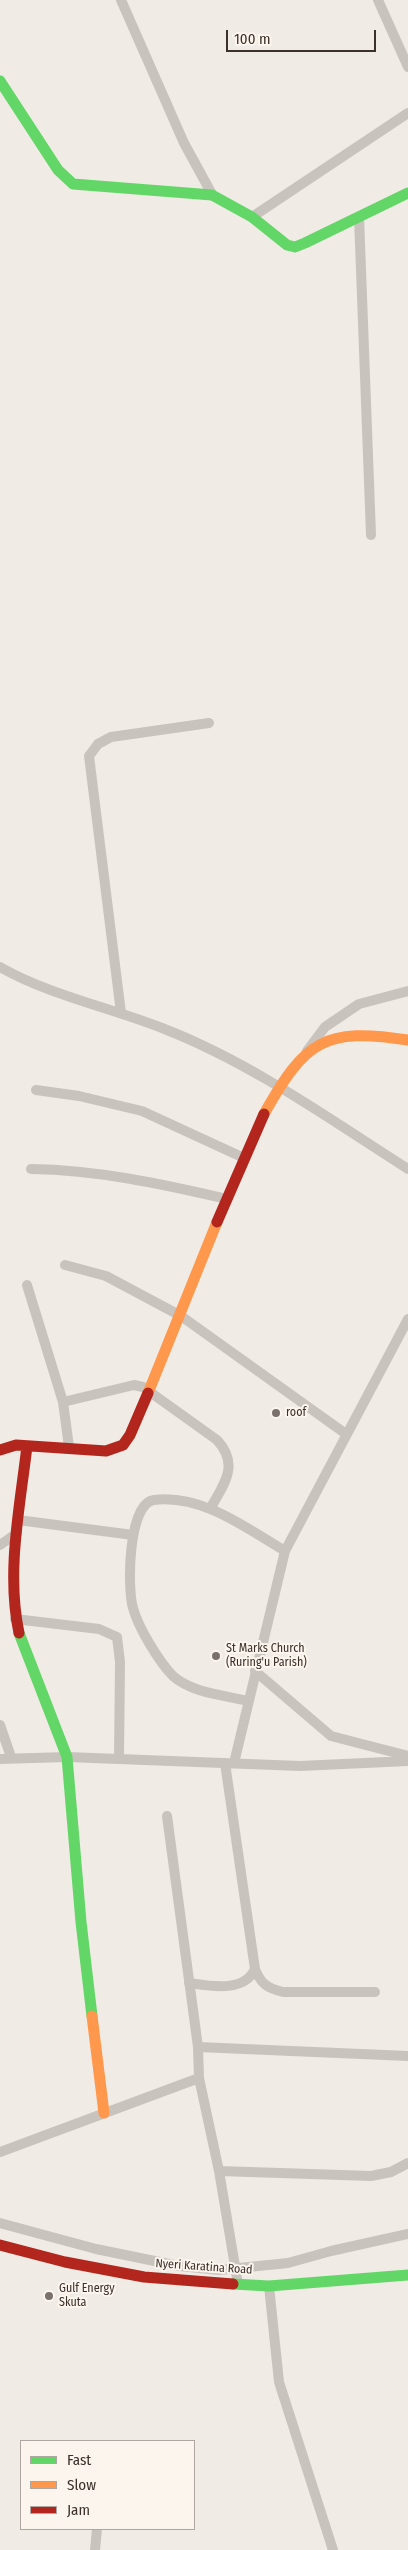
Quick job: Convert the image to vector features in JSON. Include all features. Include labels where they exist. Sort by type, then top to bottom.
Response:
[{"type":"main road","points":[[0,81],[58,170],[73,184],[214,196],[252,217],[287,245],[295,247],[408,194]]},
{"type":"main road","points":[[0,1450],[9,1445],[70,1447],[106,1451],[122,1445],[130,1435],[181,1316],[244,1158],[278,1088],[302,1058],[323,1043],[343,1035],[363,1034],[408,1040]]},
{"type":"main road","points":[[27,1446],[13,1574],[15,1619],[20,1639],[67,1757],[81,1922],[104,2113]]},
{"type":"main road","name":"Nyeri Karatina Road","points":[[0,2245],[65,2262],[144,2276],[238,2284],[268,2286],[408,2275]]},
{"type":"street","points":[[122,0],[184,143],[214,196]]},
{"type":"street","points":[[378,0],[408,67]]},
{"type":"street","points":[[252,217],[408,113]]},
{"type":"street","points":[[359,218],[372,535]]},
{"type":"street","points":[[121,1013],[89,756],[98,744],[110,738],[209,723]]},
{"type":"street","points":[[0,967],[38,984],[168,1030],[211,1050],[278,1088],[408,1169]]},
{"type":"street","points":[[302,1058],[325,1027],[359,1004],[408,991]]},
{"type":"street","points":[[36,1090],[79,1096],[142,1111],[244,1158]]},
{"type":"street","points":[[31,1169],[73,1170],[115,1175],[228,1198]]},
{"type":"street","points":[[65,1265],[106,1276],[181,1316],[346,1434]]},
{"type":"street","points":[[27,1285],[63,1402],[70,1447]]},
{"type":"street","points":[[375,1992],[283,1992],[264,1986],[255,1969],[230,1763],[248,1702],[285,1551],[408,1319]]},
{"type":"street","points":[[364,1413],[408,1326]]},
{"type":"street","points":[[63,1402],[140,1385],[217,1440],[225,1449],[229,1468],[226,1482],[210,1509]]},
{"type":"street","points":[[248,1702],[192,1688],[172,1675],[161,1661],[136,1618],[132,1606],[133,1535],[139,1510],[144,1504],[152,1500],[188,1502],[210,1509],[285,1551]]},
{"type":"street","points":[[18,1520],[133,1535]]},
{"type":"street","points":[[0,1545],[17,1533]]},
{"type":"street","points":[[15,1619],[99,1629],[117,1637],[120,1662],[119,1758]]},
{"type":"street","points":[[255,1671],[331,1736],[408,1756]]},
{"type":"street","points":[[0,1725],[5,1758],[119,1758],[300,1766],[408,1761]]},
{"type":"street","points":[[167,1816],[198,2047],[198,2078],[219,2171],[238,2284]]},
{"type":"street","points":[[188,1983],[235,1985],[248,1980],[255,1969]]},
{"type":"street","points":[[198,2047],[408,2056]]},
{"type":"street","points":[[0,2152],[198,2078]]},
{"type":"street","points":[[219,2171],[371,2176],[391,2172],[408,2163]]},
{"type":"street","points":[[0,2223],[78,2246],[197,2269],[219,2270],[288,2263],[339,2248],[408,2234]]},
{"type":"street","points":[[144,2276],[146,2258]]},
{"type":"street","points":[[268,2286],[278,2382],[333,2550]]},
{"type":"street","points":[[95,2550],[97,2530]]},
{"type":"traffic: fast","points":[[0,81],[58,170],[73,184],[212,195],[252,217],[287,245],[295,247],[305,243],[408,193]]},
{"type":"traffic: fast","points":[[19,1633],[67,1757],[81,1922],[92,2016]]},
{"type":"traffic: fast","points":[[233,2284],[269,2286],[408,2275]]},
{"type":"traffic: slow","points":[[264,1114],[292,1070],[305,1055],[320,1045],[336,1038],[356,1036],[379,1036],[408,1040]]},
{"type":"traffic: slow","points":[[148,1393],[217,1222]]},
{"type":"traffic: slow","points":[[92,2016],[104,2113]]},
{"type":"traffic: jam","points":[[217,1222],[264,1114]]},
{"type":"traffic: jam","points":[[0,1450],[16,1445],[106,1451],[123,1445],[130,1435],[148,1393]]},
{"type":"traffic: jam","points":[[19,1633],[15,1610],[14,1563],[15,1540],[27,1446]]},
{"type":"traffic: jam","points":[[0,2245],[65,2262],[144,2277],[233,2284]]},
{"type":"place","name":"roof","points":[[276,1413]]},
{"type":"place","name":"St Marks Church (Ruring'u Parish)","points":[[216,1656]]},
{"type":"place","name":"Gulf Energy Skuta","points":[[49,2296]]}]
